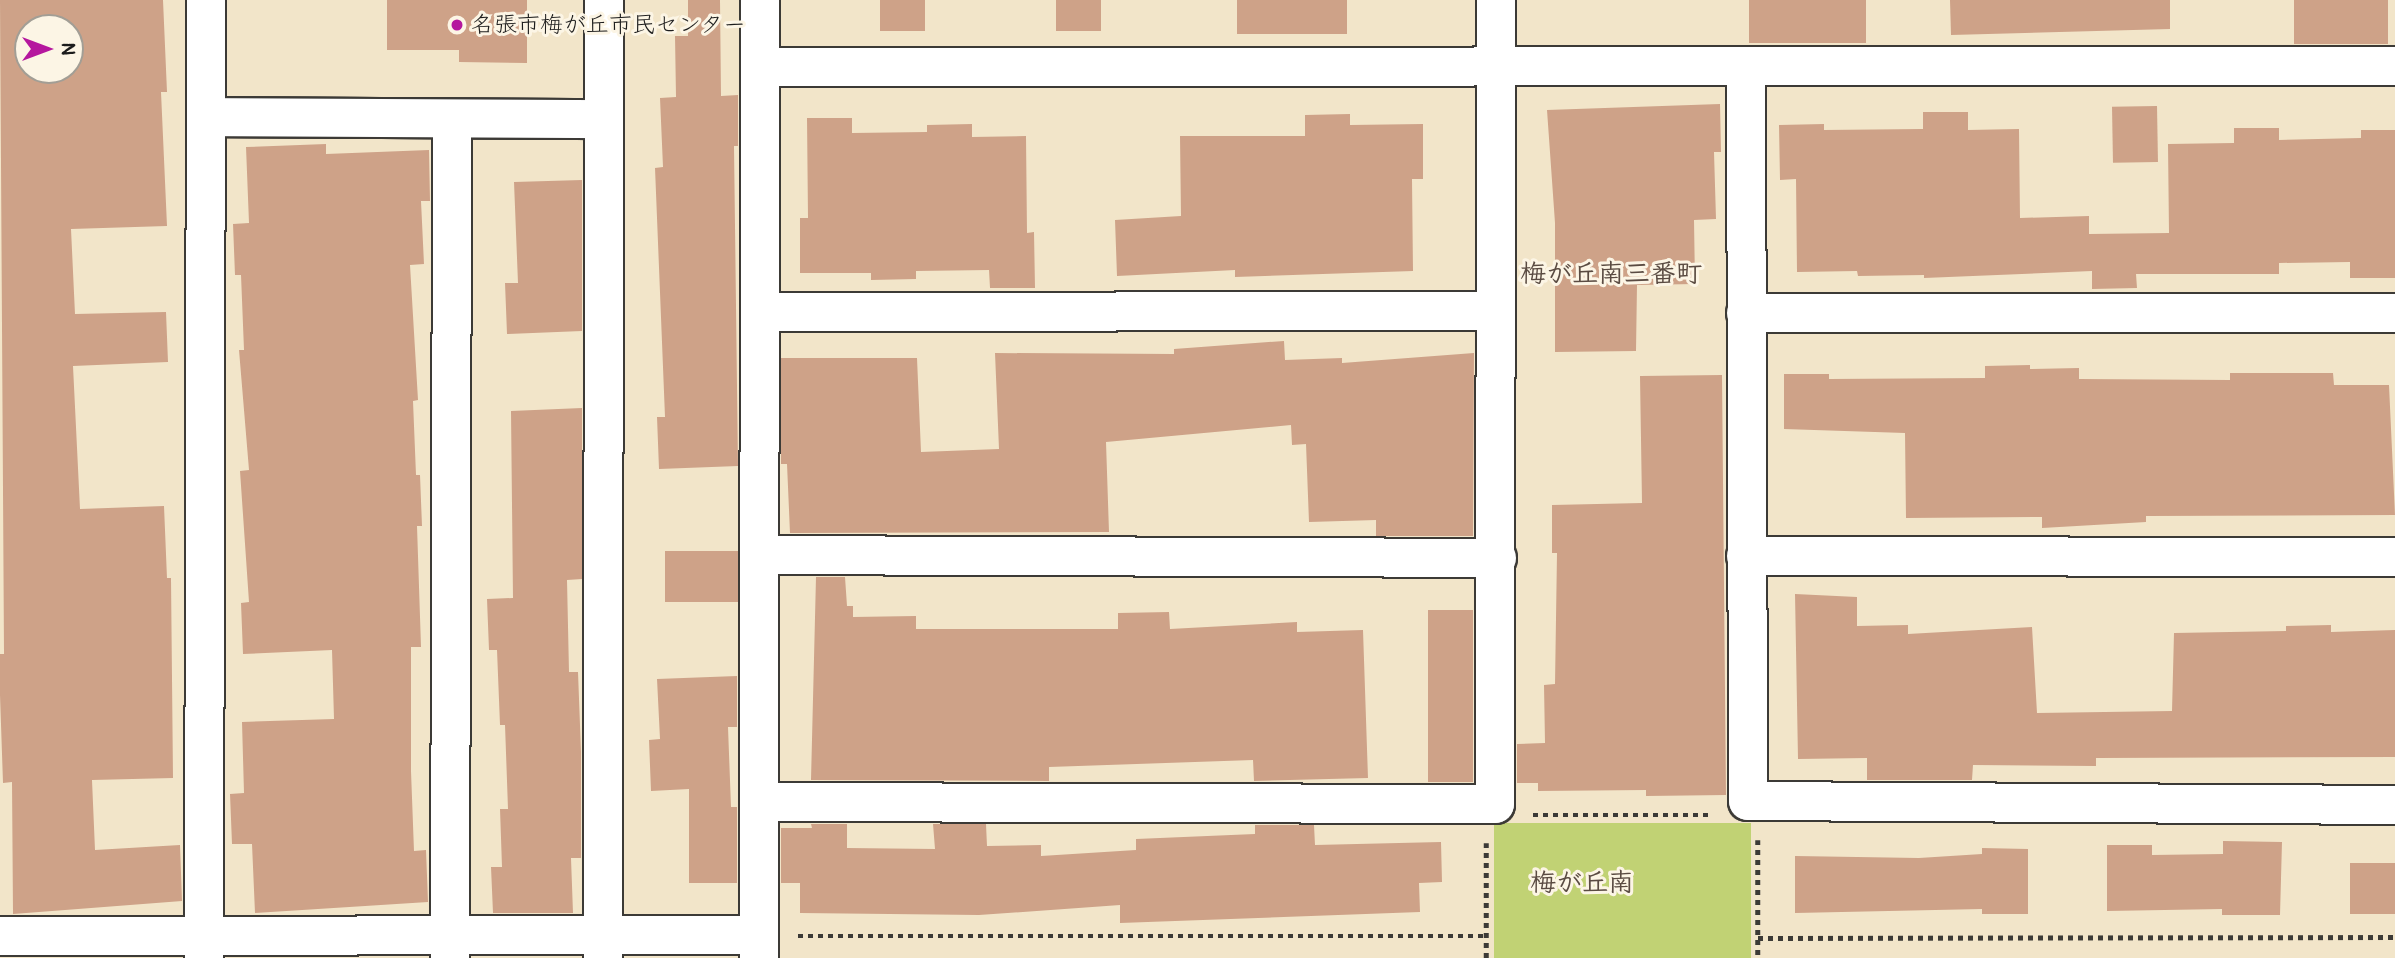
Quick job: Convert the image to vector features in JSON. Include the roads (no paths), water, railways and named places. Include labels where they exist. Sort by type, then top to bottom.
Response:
[{"type":"street","points":[[204,947],[206,0]]},
{"type":"street","points":[[603,946],[604,0]]},
{"type":"street","points":[[0,936],[204,947],[759,947],[760,0]]},
{"type":"street","points":[[759,802],[1491,804],[1497,558],[1496,0]]},
{"type":"street","points":[[760,67],[2395,66]]},
{"type":"street","points":[[1746,67],[1746,556],[1753,819],[2395,805]]},
{"type":"street","points":[[207,117],[604,119]]},
{"type":"street","points":[[450,947],[452,119]]},
{"type":"street","points":[[760,312],[1496,311]]},
{"type":"street","points":[[1746,313],[2395,313]]},
{"type":"street","points":[[760,555],[1497,558]]},
{"type":"street","points":[[1746,556],[2395,557]]},
{"type":"place","name":"名張市梅が丘市民センター","points":[[457,25]]},
{"type":"district","name":"梅が丘南三番町","points":[[1611,275]]},
{"type":"district","name":"梅が丘南","points":[[1582,884]]}]
